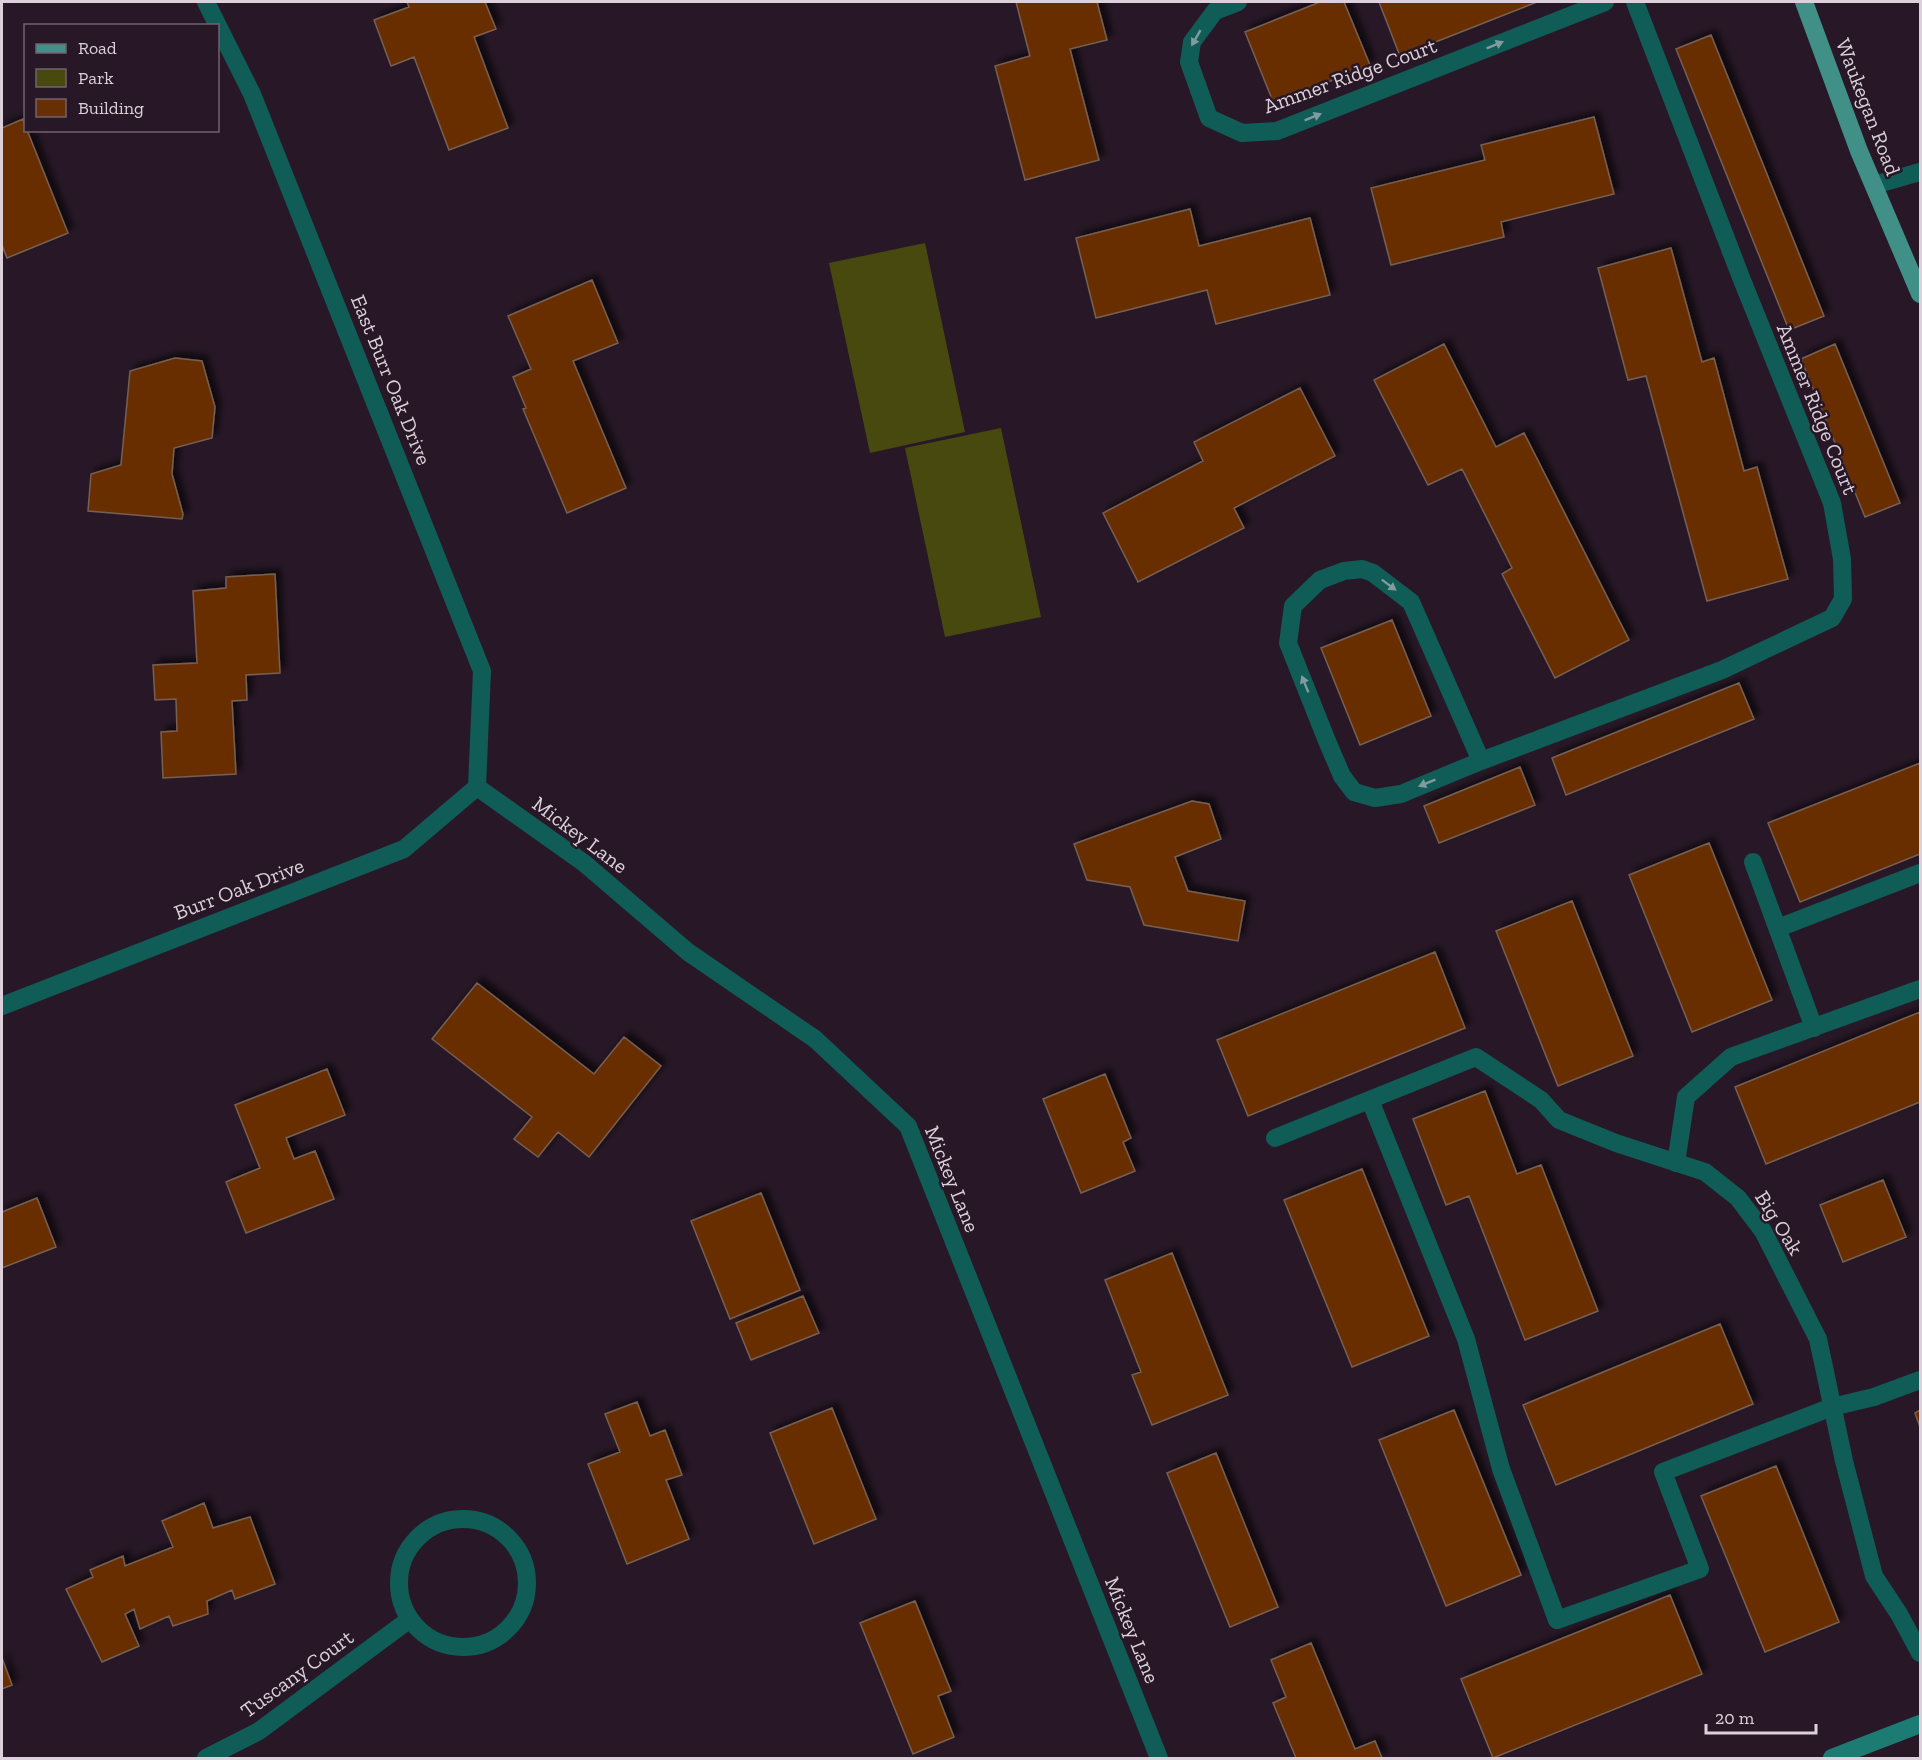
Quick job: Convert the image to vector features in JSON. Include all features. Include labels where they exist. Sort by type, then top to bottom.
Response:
[{"type":"main road","name":"Waukegan Road","points":[[1804,2],[1874,185],[1920,294]]},
{"type":"street","name":"East Burr Oak Drive","points":[[206,2],[217,24]]},
{"type":"street","name":"Ammer Ridge Court","points":[[1238,2],[1215,11],[1192,42],[1190,62],[1209,118],[1242,133],[1276,131],[1605,2]]},
{"type":"street","name":"Ammer Ridge Court","points":[[1481,761],[1411,602],[1373,573],[1362,569],[1344,571],[1320,580],[1293,606],[1288,643],[1338,767],[1354,792],[1375,798],[1401,794],[1481,761],[1722,670],[1832,618],[1843,599],[1842,559],[1832,503],[1751,302],[1635,2]]},
{"type":"street","name":"East Burr Oak Drive","points":[[219,28],[252,94],[482,670],[477,787]]},
{"type":"street","points":[[1874,185],[1920,172]]},
{"type":"street","name":"Burr Oak Drive","points":[[2,1006],[404,849],[477,787]]},
{"type":"street","name":"Mickey Lane","points":[[477,787],[584,862],[688,952],[815,1039],[908,1126],[1159,1758]]},
{"type":"street","points":[[1753,861],[1814,1028]]},
{"type":"street","points":[[1778,928],[1920,873]]},
{"type":"street","points":[[1676,1162],[1686,1098],[1731,1057],[1920,989]]},
{"type":"street","name":"Big Oak","points":[[1275,1138],[1476,1057],[1540,1100],[1559,1120],[1616,1143],[1705,1172],[1738,1198],[1762,1231],[1818,1339],[1844,1461],[1874,1576],[1899,1614],[1920,1653]]},
{"type":"street","points":[[1370,1100],[1466,1339],[1501,1469],[1557,1620],[1700,1569],[1663,1472],[1832,1407],[1874,1397],[1920,1380]]},
{"type":"street","points":[[466,1518],[498,1528],[517,1547],[526,1572],[527,1585],[524,1603],[515,1620],[498,1636],[474,1646],[458,1647],[438,1642],[422,1632],[410,1619],[401,1600],[399,1571],[410,1546],[428,1529],[451,1520],[466,1518]]},
{"type":"street","name":"Tuscany Court","points":[[206,1758],[259,1731],[410,1619]]},
{"type":"street","points":[[1832,1758],[1920,1724]]},
{"type":"green space","points":[[925,243],[965,432],[870,453],[829,263]]},
{"type":"green space","points":[[1001,428],[1041,617],[945,637],[905,448]]},
{"type":"building","points":[[407,2],[485,2],[496,29],[474,37],[508,128],[449,150],[414,57],[391,66],[374,20],[409,7]]},
{"type":"building","points":[[1016,2],[1097,2],[1107,40],[1070,49],[1099,160],[1025,180],[995,66],[1030,56]]},
{"type":"building","points":[[1320,2],[1344,2],[1370,65],[1274,104],[1245,32]]},
{"type":"building","points":[[1379,2],[1537,2],[1400,56]]},
{"type":"building","points":[[1711,35],[1824,316],[1789,330],[1676,49]]},
{"type":"building","points":[[1594,117],[1614,194],[1501,222],[1504,237],[1391,265],[1371,188],[1485,160],[1481,145]]},
{"type":"building","points":[[23,119],[24,132],[28,132],[68,233],[7,258],[2,245],[2,128]]},
{"type":"building","points":[[1190,209],[1199,246],[1310,218],[1330,295],[1216,324],[1207,290],[1096,318],[1076,238]]},
{"type":"building","points":[[1671,248],[1702,362],[1714,358],[1744,471],[1757,467],[1788,579],[1707,601],[1646,376],[1628,380],[1598,268]]},
{"type":"building","points":[[592,280],[618,343],[573,361],[626,488],[567,513],[523,409],[526,408],[513,377],[531,369],[508,316]]},
{"type":"building","points":[[1444,344],[1496,447],[1524,433],[1629,640],[1555,678],[1502,574],[1512,568],[1462,469],[1428,485],[1374,380]]},
{"type":"building","points":[[1835,344],[1900,503],[1865,517],[1801,359]]},
{"type":"building","points":[[175,358],[202,361],[215,407],[212,438],[174,448],[172,474],[183,514],[182,519],[88,511],[91,474],[121,465],[130,371]]},
{"type":"building","points":[[1300,388],[1335,456],[1234,508],[1244,528],[1138,582],[1103,513],[1203,461],[1194,442]]},
{"type":"building","points":[[275,574],[280,673],[246,675],[247,700],[232,701],[236,774],[163,778],[161,732],[177,731],[176,699],[155,700],[153,665],[197,663],[193,591],[226,588],[226,577]]},
{"type":"building","points":[[1392,620],[1431,716],[1360,745],[1321,648]]},
{"type":"building","points":[[1739,683],[1754,719],[1566,795],[1552,758]]},
{"type":"building","points":[[1920,763],[1920,854],[1800,902],[1768,823]]},
{"type":"building","points":[[1520,767],[1535,805],[1439,843],[1424,806]]},
{"type":"building","points":[[1192,801],[1209,804],[1221,839],[1175,857],[1188,891],[1245,901],[1238,941],[1144,925],[1130,887],[1087,880],[1074,844]]},
{"type":"building","points":[[1709,843],[1772,1000],[1692,1032],[1629,875]]},
{"type":"building","points":[[1572,901],[1633,1056],[1558,1086],[1496,931]]},
{"type":"building","points":[[1435,952],[1465,1028],[1248,1116],[1217,1040]]},
{"type":"building","points":[[477,983],[594,1074],[624,1037],[661,1066],[589,1157],[558,1132],[538,1157],[514,1139],[532,1117],[432,1039]]},
{"type":"building","points":[[1920,1012],[1920,1102],[1766,1164],[1735,1087]]},
{"type":"building","points":[[327,1069],[345,1115],[286,1138],[294,1159],[315,1151],[334,1199],[246,1233],[226,1182],[260,1168],[235,1105]]},
{"type":"building","points":[[1105,1074],[1131,1138],[1123,1142],[1135,1171],[1081,1193],[1043,1099]]},
{"type":"building","points":[[1485,1091],[1517,1174],[1541,1165],[1598,1311],[1525,1340],[1469,1196],[1446,1205],[1413,1119]]},
{"type":"building","points":[[1362,1169],[1429,1336],[1352,1367],[1284,1200]]},
{"type":"building","points":[[1883,1180],[1906,1237],[1843,1262],[1820,1205]]},
{"type":"building","points":[[761,1193],[800,1290],[730,1319],[691,1221]]},
{"type":"building","points":[[37,1198],[56,1247],[2,1268],[2,1212]]},
{"type":"building","points":[[1172,1253],[1228,1395],[1152,1425],[1132,1375],[1141,1372],[1105,1280]]},
{"type":"building","points":[[803,1296],[819,1333],[751,1360],[736,1323]]},
{"type":"building","points":[[1720,1324],[1753,1404],[1556,1485],[1523,1405]]},
{"type":"building","points":[[637,1402],[650,1436],[665,1430],[682,1475],[666,1480],[689,1539],[627,1564],[588,1464],[620,1452],[605,1414]]},
{"type":"building","points":[[832,1408],[876,1519],[814,1544],[770,1433]]},
{"type":"building","points":[[1454,1410],[1521,1575],[1446,1606],[1379,1440]]},
{"type":"building","points":[[1920,1410],[1920,1427],[1915,1413]]},
{"type":"building","points":[[1216,1453],[1278,1607],[1230,1627],[1167,1473]]},
{"type":"building","points":[[1776,1466],[1839,1622],[1765,1652],[1701,1496]]},
{"type":"building","points":[[204,1503],[213,1528],[250,1517],[275,1584],[235,1599],[232,1590],[207,1601],[208,1614],[173,1626],[169,1616],[140,1629],[134,1609],[125,1614],[139,1646],[102,1662],[66,1589],[93,1577],[90,1570],[123,1556],[125,1566],[173,1547],[162,1521]]},
{"type":"building","points":[[1670,1595],[1702,1674],[1493,1758],[1461,1679]]},
{"type":"building","points":[[915,1601],[951,1691],[938,1696],[954,1737],[913,1754],[860,1623]]},
{"type":"building","points":[[1311,1643],[1355,1749],[1375,1741],[1382,1758],[1296,1758],[1273,1703],[1286,1697],[1271,1660]]},
{"type":"building","points":[[2,1658],[12,1685],[2,1689]]}]
